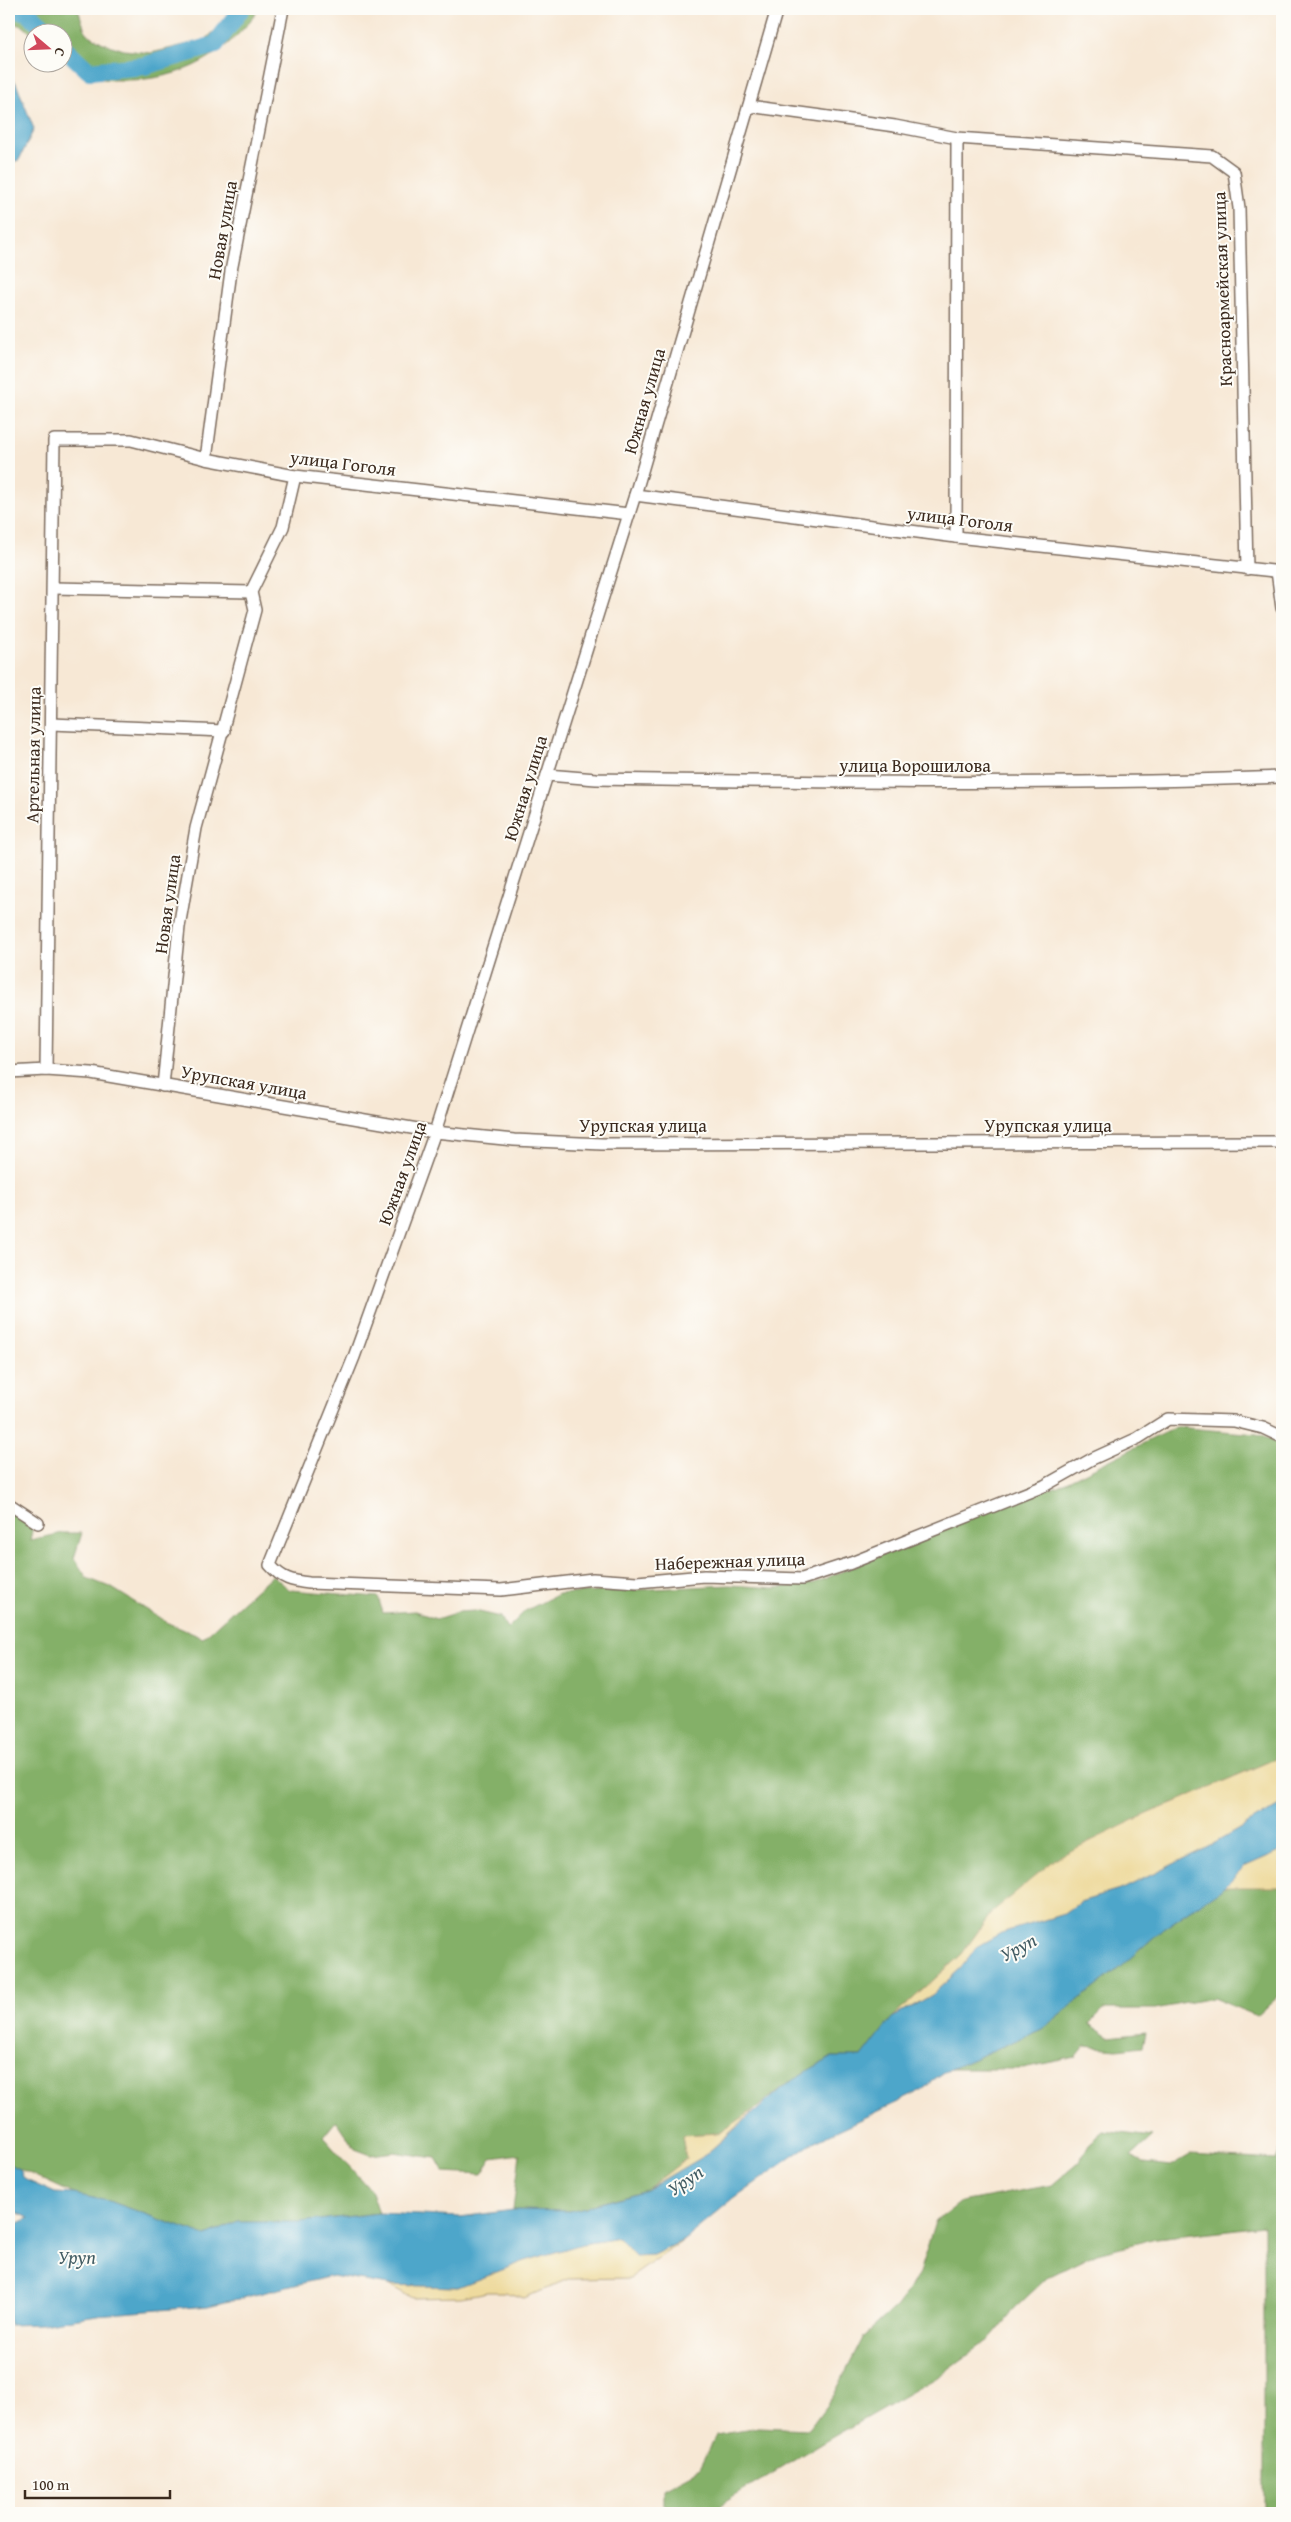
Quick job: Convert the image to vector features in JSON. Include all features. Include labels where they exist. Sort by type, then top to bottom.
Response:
[{"type":"street","name":"Новая улица","points":[[206,459],[231,271],[283,9]]},
{"type":"street","name":"Южная улица","points":[[270,1565],[354,1357],[435,1132],[630,514],[777,9]]},
{"type":"street","name":"Красноармейская улица","points":[[749,106],[895,126],[957,138],[1212,156],[1234,172],[1239,208],[1247,569]]},
{"type":"street","points":[[956,537],[957,138]]},
{"type":"street","name":"улица Гоголя","points":[[54,440],[131,440],[206,459],[295,476],[630,514]]},
{"type":"street","name":"Артельная улица","points":[[46,1070],[54,440]]},
{"type":"street","points":[[53,588],[251,592],[283,527],[295,476]]},
{"type":"street","name":"улица Гоголя","points":[[635,495],[956,537],[1280,571]]},
{"type":"street","points":[[1280,571],[1282,608]]},
{"type":"street","name":"Новая улица","points":[[163,1086],[179,927],[196,828],[224,731],[255,610],[251,592]]},
{"type":"street","points":[[51,724],[224,731]]},
{"type":"street","name":"улица Ворошилова","points":[[547,775],[596,779],[925,783],[1169,781],[1282,777]]},
{"type":"street","name":"Урупская улица","points":[[9,1072],[46,1070],[91,1074],[435,1132],[514,1140],[602,1144],[1282,1142]]},
{"type":"street","name":"Набережная улица","points":[[270,1565],[278,1574],[289,1581],[309,1584],[501,1590],[593,1579],[638,1582],[704,1576],[802,1579],[851,1563],[1044,1486],[1092,1459],[1138,1438],[1168,1419],[1234,1421],[1263,1428],[1282,1437]]},
{"type":"street","points":[[9,1504],[38,1523]]},
{"type":"green space","points":[[9,9],[75,9],[79,12],[86,33],[103,43],[124,50],[151,53],[205,40],[221,25],[231,9],[259,9],[233,39],[202,61],[167,75],[147,79],[108,80],[96,78],[79,71],[72,65],[72,22],[22,22],[22,26],[9,22]]},
{"type":"green space","points":[[1176,1427],[1257,1434],[1282,1444],[1282,1756],[1134,1820],[992,1912],[962,1954],[892,2018],[862,2057],[832,2057],[793,2079],[758,2107],[720,2133],[682,2135],[686,2159],[646,2190],[571,2211],[513,2210],[520,2154],[492,2158],[482,2174],[444,2172],[436,2158],[394,2152],[371,2155],[355,2149],[336,2121],[323,2137],[372,2192],[379,2213],[301,2222],[238,2222],[206,2236],[112,2202],[74,2194],[9,2164],[9,1512],[33,1527],[30,1540],[62,1533],[82,1533],[74,1558],[87,1578],[112,1588],[168,1623],[203,1638],[272,1575],[290,1590],[378,1597],[383,1613],[415,1611],[436,1619],[458,1612],[475,1611],[501,1617],[507,1629],[525,1611],[558,1594],[730,1585],[775,1588],[815,1583],[1008,1500],[1058,1486]]},
{"type":"green space","points":[[1282,1886],[1282,1993],[1257,2016],[1213,1998],[1155,2009],[1104,2009],[1089,2024],[1109,2037],[1146,2033],[1143,2046],[1117,2049],[1085,2046],[1076,2057],[1018,2069],[950,2069],[1042,2029],[1119,1968],[1163,1929],[1225,1887]]},
{"type":"green space","points":[[1104,2131],[1153,2137],[1131,2157],[1144,2163],[1171,2166],[1190,2155],[1276,2160],[1282,2145],[1282,2513],[1264,2513],[1264,2226],[1157,2238],[1097,2253],[1048,2277],[1014,2309],[989,2340],[936,2378],[824,2442],[707,2513],[674,2513],[663,2503],[663,2488],[700,2468],[717,2434],[758,2427],[809,2429],[834,2395],[864,2336],[897,2306],[919,2274],[935,2222],[961,2202],[1052,2185],[1079,2162],[1089,2144]]},
{"type":"sand","points":[[1282,1756],[1282,1804],[1208,1847],[1123,1889],[1080,1902],[1064,1914],[1001,1933],[976,1947],[962,1967],[932,1995],[892,2018],[962,1954],[992,1912],[1058,1857],[1134,1820]]},
{"type":"sand","points":[[1282,1850],[1282,1887],[1225,1887],[1246,1866]]},
{"type":"sand","points":[[758,2107],[705,2155],[646,2190],[686,2159],[682,2135],[720,2133]]},
{"type":"sand","points":[[619,2238],[636,2255],[653,2255],[684,2240],[630,2278],[568,2279],[524,2298],[504,2292],[487,2292],[461,2297],[412,2298],[389,2285],[458,2287],[525,2261],[582,2244]]},
{"type":"water","points":[[9,74],[16,83],[34,129],[19,160],[9,163]]},
{"type":"water","name":"Уруп","points":[[1282,1804],[1282,1850],[1246,1866],[1225,1887],[1163,1929],[1119,1968],[1042,2029],[950,2069],[915,2094],[815,2141],[734,2198],[684,2240],[653,2255],[635,2256],[619,2238],[582,2244],[525,2261],[458,2287],[389,2285],[332,2276],[209,2306],[97,2315],[42,2324],[9,2325],[9,2228],[29,2218],[14,2211],[9,2206],[9,2164],[20,2169],[24,2179],[55,2193],[74,2194],[112,2202],[206,2236],[238,2222],[301,2222],[379,2213],[460,2217],[513,2210],[570,2211],[612,2200],[646,2190],[705,2155],[793,2079],[832,2057],[862,2057],[892,2018],[932,1995],[962,1967],[976,1947],[1001,1933],[1064,1914],[1080,1902],[1123,1889],[1208,1847]]},
{"type":"waterway","points":[[72,55],[89,71],[144,66],[215,45],[241,9]]},
{"type":"waterway","points":[[9,10],[26,11],[38,22]]}]
